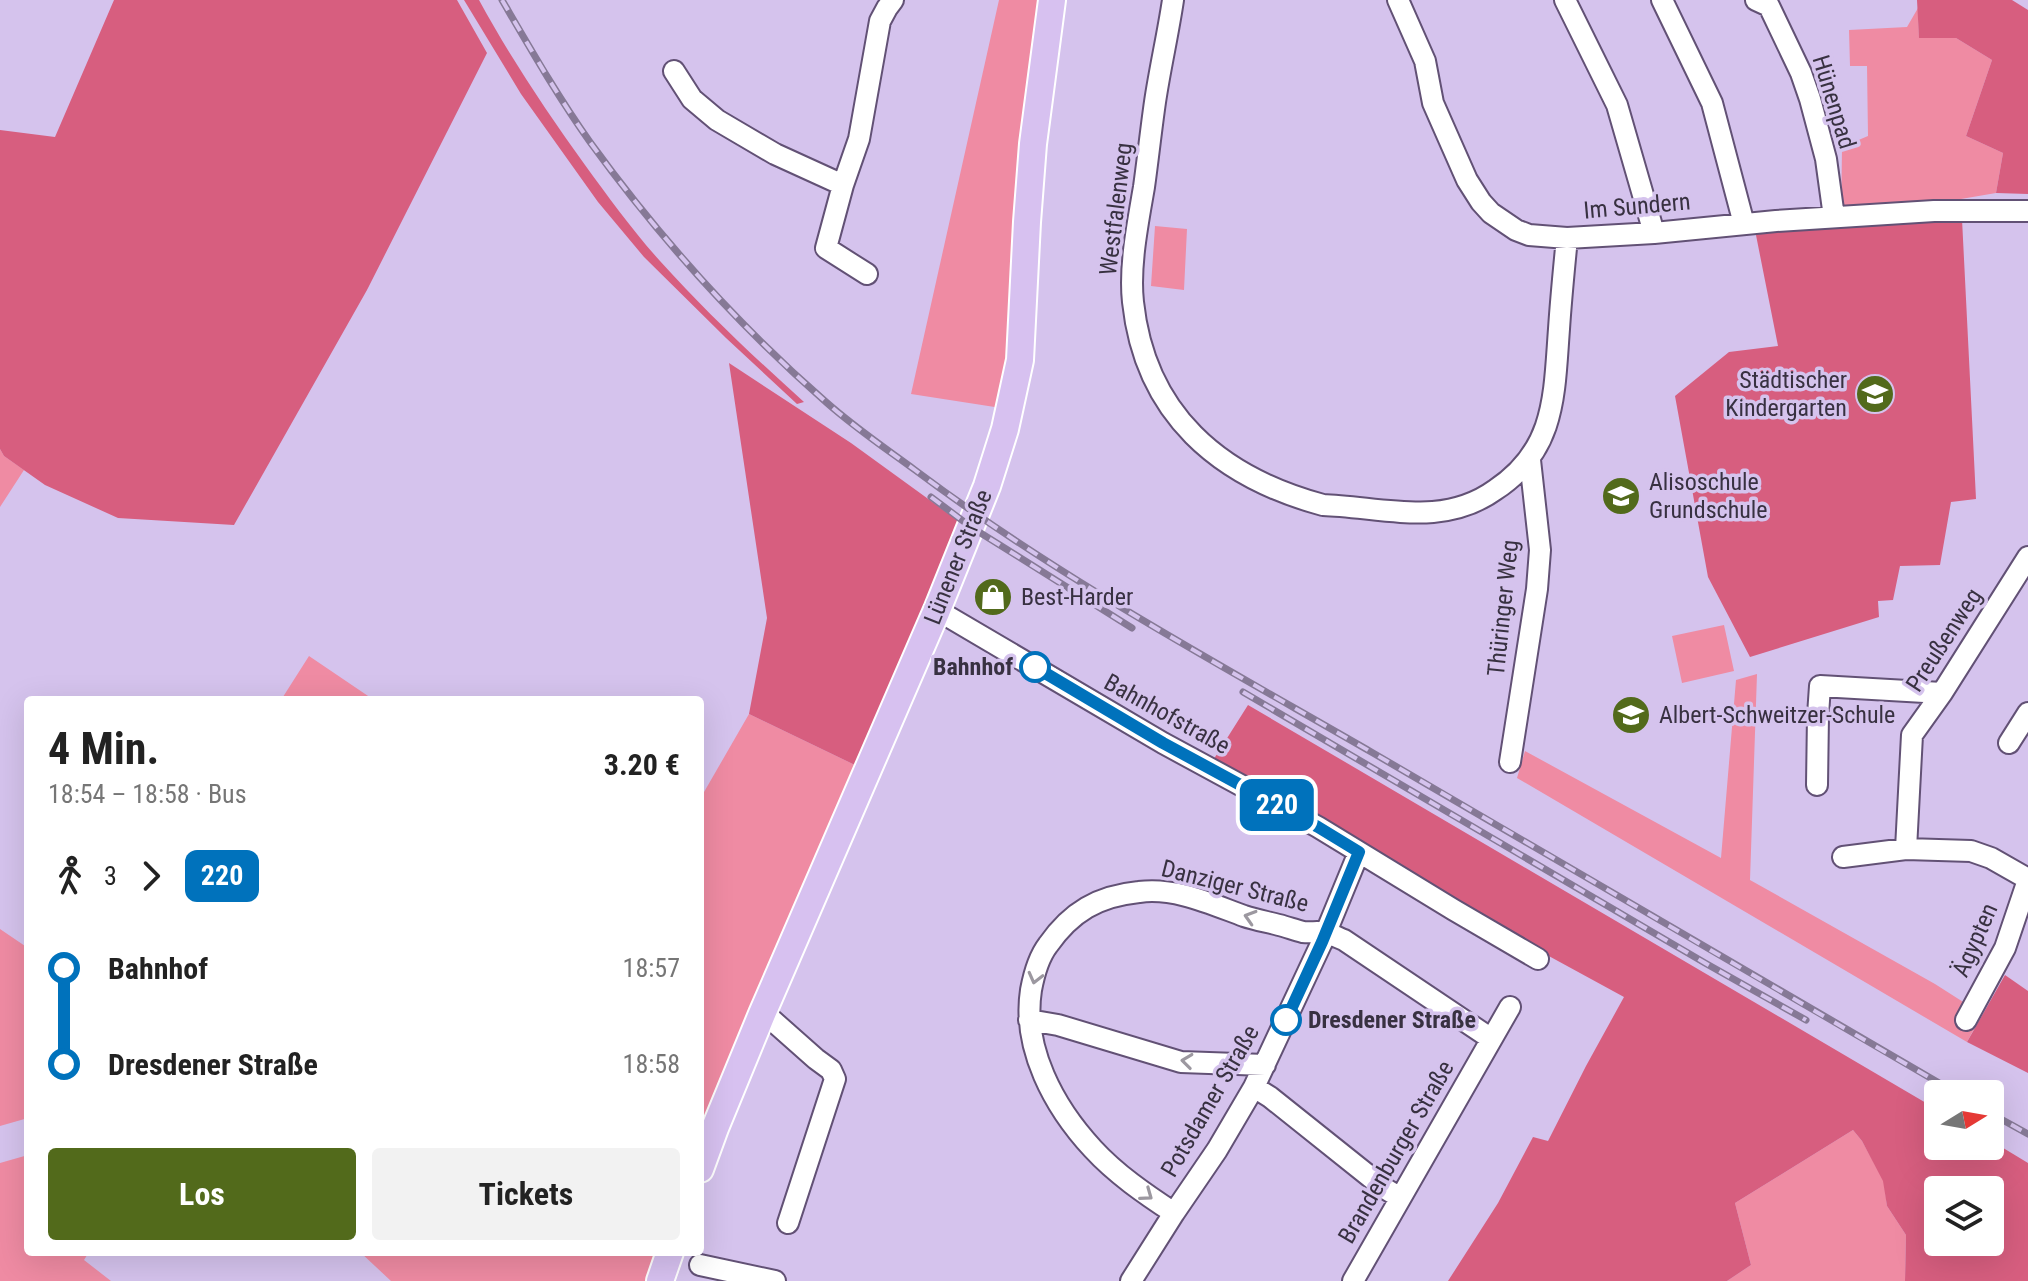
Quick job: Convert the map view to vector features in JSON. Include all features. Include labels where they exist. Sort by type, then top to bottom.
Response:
[{"type":"main road","name":"Lünener Straße","points":[[704,1158],[762,1014],[937,610],[987,486],[1005,429],[1020,360],[1033,144],[1052,0]]},
{"type":"main road","points":[[660,1281],[669,1256]]},
{"type":"street","points":[[867,274],[826,248],[859,139],[880,21],[893,0]]},
{"type":"street","name":"Westfalenweg","points":[[1173,0],[1139,216],[1132,300],[1140,341],[1155,380],[1189,432],[1215,456],[1250,476],[1323,505],[1413,512],[1448,510],[1488,495],[1530,460],[1543,436],[1553,401],[1567,238]]},
{"type":"street","name":"Im Sundern","points":[[1398,0],[1425,61],[1433,103],[1467,180],[1481,202],[1502,222],[1529,235],[1567,238],[1654,233],[1934,211],[2026,215]]},
{"type":"street","points":[[1565,0],[1617,105],[1654,233]]},
{"type":"street","points":[[1662,0],[1712,103],[1744,224]]},
{"type":"street","name":"Hünenpad","points":[[1765,2],[1801,73],[1810,99],[1826,159],[1834,217]]},
{"type":"street","points":[[674,71],[692,99],[717,120],[775,154],[843,185]]},
{"type":"street","name":"Thüringer Weg","points":[[1510,762],[1537,589],[1540,550],[1530,460]]},
{"type":"street","name":"Preußenweg","points":[[1906,849],[1912,735],[2028,557]]},
{"type":"street","name":"Bahnhofstraße","points":[[937,610],[1163,743],[1318,827],[1538,959]]},
{"type":"street","points":[[1817,785],[1820,686],[1942,693]]},
{"type":"street","points":[[2009,743],[2028,713]]},
{"type":"street","points":[[1843,857],[1906,849],[1971,851],[1991,858],[2028,880]]},
{"type":"street","name":"Potsdamer Straße","points":[[1131,1281],[1217,1150],[1254,1087],[1359,852]]},
{"type":"street","name":"Ägypten","points":[[1966,1020],[2005,948],[2028,880]]},
{"type":"street","name":"Danziger Straße","points":[[1174,1213],[1118,1173],[1093,1149],[1070,1121],[1042,1069],[1031,1040],[1029,1020],[1034,976],[1043,952],[1061,926],[1096,903],[1117,895],[1142,891],[1167,892],[1303,932],[1325,933],[1344,940],[1490,1038]]},
{"type":"street","name":"Brandenburger Straße","points":[[1353,1281],[1510,1007]]},
{"type":"street","points":[[762,1014],[831,1070],[835,1079],[788,1223]]},
{"type":"street","points":[[1029,1020],[1058,1025],[1181,1062],[1265,1065]]},
{"type":"street","points":[[1254,1087],[1399,1197]]},
{"type":"street","points":[[700,1265],[775,1281]]},
{"type":"shaded area","points":[[114,0],[457,0],[487,53],[367,290],[234,525],[118,518],[45,485],[4,456],[0,449],[0,130],[55,137]]},
{"type":"shaded area","points":[[464,0],[479,0],[557,125],[650,250],[712,316],[804,402],[797,404],[644,257],[598,202],[521,94]]},
{"type":"shaded area","points":[[999,0],[1055,0],[1014,410],[911,394]]},
{"type":"shaded area","points":[[1917,0],[2012,0],[2028,10],[2028,194],[1996,193],[2003,153],[1966,136],[1992,60],[1956,38],[1919,38]]},
{"type":"shaded area","points":[[1918,8],[1919,38],[1956,38],[1992,60],[1966,136],[2003,153],[1996,193],[1961,199],[1895,219],[1841,223],[1842,147],[1868,136],[1867,66],[1850,66],[1849,30],[1907,27]]},
{"type":"shaded area","points":[[1961,199],[1976,499],[1951,502],[1940,565],[1900,566],[1893,600],[1878,601],[1879,617],[1750,657],[1708,577],[1675,396],[1729,352],[1778,346],[1754,225],[1895,219]]},
{"type":"shaded area","points":[[1155,226],[1187,229],[1184,290],[1151,286]]},
{"type":"shaded area","points":[[729,363],[851,443],[960,522],[933,595],[857,766],[749,714],[767,618]]},
{"type":"shaded area","points":[[0,449],[4,456],[24,470],[0,507]]},
{"type":"shaded area","points":[[1724,625],[1734,671],[1682,683],[1672,636]]},
{"type":"shaded area","points":[[309,656],[368,696],[284,696]]},
{"type":"shaded area","points":[[1757,674],[1750,880],[1935,984],[1982,1014],[1967,1042],[1517,778],[1525,751],[1721,858],[1736,680]]},
{"type":"shaded area","points":[[1248,705],[1924,1102],[1924,1160],[2004,1160],[2004,1148],[2028,1163],[2028,1281],[1905,1281],[1906,1235],[1887,1206],[1883,1181],[1853,1130],[1735,1203],[1751,1265],[1727,1281],[1448,1281],[1498,1203],[1533,1137],[1548,1141],[1624,997],[1413,882],[1212,762]]},
{"type":"shaded area","points":[[749,714],[857,766],[704,1128],[704,792]]},
{"type":"shaded area","points":[[0,929],[24,945],[24,1119],[0,1126]]},
{"type":"shaded area","points":[[2005,975],[2028,991],[2028,1073],[1967,1042]]},
{"type":"shaded area","points":[[1853,1130],[1884,1181],[1887,1206],[1906,1235],[1905,1281],[1727,1281],[1751,1265],[1735,1203]]},
{"type":"shaded area","points":[[24,1156],[24,1256],[86,1256],[84,1260],[111,1281],[0,1281],[0,1163]]},
{"type":"shaded area","points":[[364,1256],[658,1256],[649,1281],[391,1281]]},
{"type":"railway","points":[[502,0],[578,125],[672,246],[793,373],[870,437],[1025,547],[1082,583],[1934,1080]]},
{"type":"railway","points":[[931,497],[971,527],[1132,628]]},
{"type":"railway","points":[[1243,692],[1806,1020]]},
{"type":"railway","points":[[2004,1121],[2028,1134]]},
{"type":"bus line","name":"220","points":[[1035,667],[1163,743],[1359,852],[1286,1020]]},
{"type":"place","name":"Städtischer Kindergarten","points":[[1875,394]]},
{"type":"place","name":"Alisoschule Grundschule","points":[[1621,496]]},
{"type":"place","name":"Best-Harder","points":[[993,597]]},
{"type":"place","name":"Bahnhof","points":[[1035,667]]},
{"type":"place","name":"Albert-Schweitzer-Schule","points":[[1631,715]]},
{"type":"place","name":"Dresdener Straße","points":[[1286,1020]]}]
